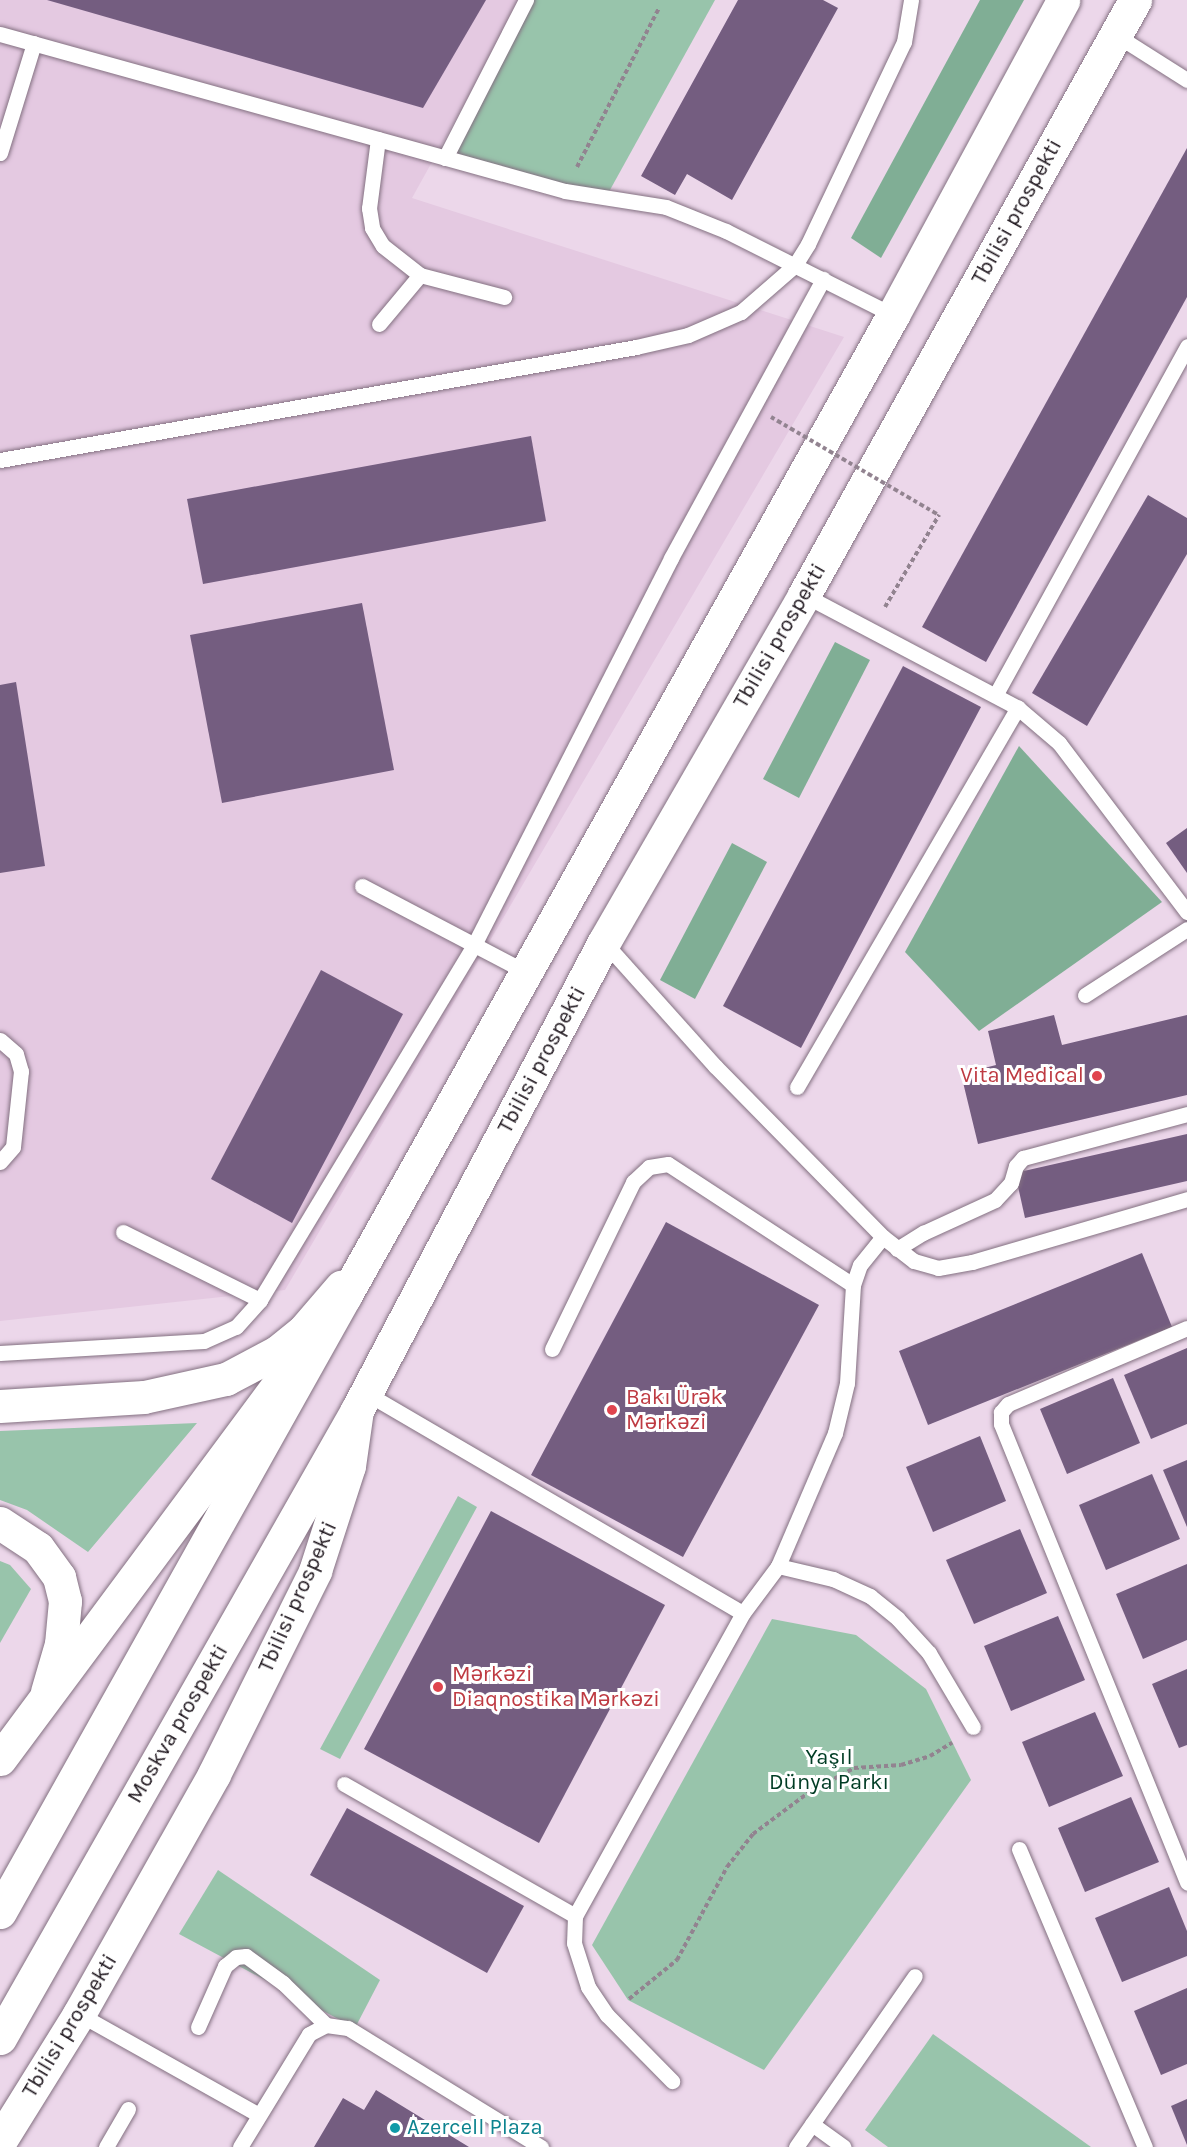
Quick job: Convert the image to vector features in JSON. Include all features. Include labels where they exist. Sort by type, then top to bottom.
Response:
[{"type":"main road","points":[[0,1912],[893,315],[1063,0]]},
{"type":"main road","name":"Tbilisi prospekti","points":[[0,2141],[79,2014],[214,1773],[315,1571],[341,1496],[362,1401],[604,942],[804,596],[1135,0]]},
{"type":"main road","points":[[0,1406],[144,1397],[226,1380],[277,1352],[304,1330],[369,1253]]},
{"type":"main road","points":[[0,1759],[47,1692],[345,1296]]},
{"type":"main road","name":"Moskva prospekti","points":[[0,2038],[362,1401]]},
{"type":"main road","points":[[0,1523],[38,1548],[59,1577],[65,1601],[61,1644],[47,1692]]},
{"type":"lane","points":[[445,158],[526,0]]},
{"type":"lane","points":[[0,460],[688,335],[741,312],[795,265],[904,42],[910,0]]},
{"type":"lane","points":[[0,34],[565,191],[666,207],[795,265],[893,315]]},
{"type":"lane","points":[[1116,35],[1187,80]]},
{"type":"lane","points":[[0,153],[34,43]]},
{"type":"lane","points":[[378,139],[369,208],[372,228],[382,246],[420,275],[504,297]]},
{"type":"lane","points":[[379,324],[420,275]]},
{"type":"lane","points":[[0,1353],[204,1341],[236,1327],[260,1300],[474,945],[671,558],[823,279]]},
{"type":"lane","points":[[996,694],[1187,346]]},
{"type":"lane","points":[[804,596],[996,694],[1018,708],[1059,743],[1187,912]]},
{"type":"lane","points":[[797,1087],[1018,708]]},
{"type":"lane","points":[[362,886],[526,972]]},
{"type":"lane","points":[[1085,995],[1187,928]]},
{"type":"lane","points":[[604,942],[686,1036],[883,1237],[914,1261],[938,1268],[972,1262],[1184,1199],[1187,1214]]},
{"type":"lane","points":[[0,1040],[16,1054],[21,1071],[13,1147],[0,1162]]},
{"type":"lane","points":[[897,1249],[923,1233],[995,1200],[1011,1184],[1016,1166],[1023,1158],[1187,1114]]},
{"type":"lane","points":[[552,1350],[633,1182],[649,1167],[668,1164],[853,1285]]},
{"type":"lane","points":[[123,1232],[260,1300]]},
{"type":"lane","points":[[672,2081],[607,2015],[579,1966],[575,1916],[743,1613],[778,1566],[835,1433],[847,1383],[853,1285],[860,1265],[883,1237]]},
{"type":"lane","points":[[1187,1328],[1008,1404],[1002,1412],[1001,1424],[1187,1883]]},
{"type":"lane","points":[[362,1401],[743,1613]]},
{"type":"lane","points":[[778,1566],[833,1579],[870,1596],[898,1619],[929,1653],[973,1727]]},
{"type":"lane","points":[[344,1784],[575,1916]]},
{"type":"lane","points":[[1019,1849],[1145,2147]]},
{"type":"lane","points":[[198,2027],[225,1966],[236,1957],[246,1956],[283,1983],[326,2025]]},
{"type":"lane","points":[[796,2147],[915,1977]]},
{"type":"lane","points":[[79,2014],[259,2115]]},
{"type":"lane","points":[[240,2147],[309,2034],[326,2025],[348,2028],[541,2147]]},
{"type":"lane","points":[[105,2147],[128,2109]]},
{"type":"lane","points":[[812,2124],[844,2147]]},
{"type":"path","points":[[565,191],[659,8]]},
{"type":"path","points":[[771,417],[939,515],[871,630]]},
{"type":"path","points":[[607,2015],[677,1960],[727,1866],[753,1834],[808,1793],[854,1768],[902,1765],[930,1756],[973,1727]]},
{"type":"shaded area","points":[[0,0],[522,0],[412,198],[844,337],[285,1290],[0,1321]]},
{"type":"green space","points":[[534,0],[715,0],[605,199],[450,152]]},
{"type":"green space","points":[[980,0],[1024,0],[881,258],[851,238]]},
{"type":"green space","points":[[835,642],[870,660],[799,798],[763,779]]},
{"type":"green space","points":[[1019,746],[1162,902],[979,1031],[905,952]]},
{"type":"green space","points":[[732,843],[767,862],[695,999],[660,980]]},
{"type":"green space","points":[[197,1423],[88,1552],[27,1510],[0,1500],[0,1431]]},
{"type":"green space","points":[[458,1496],[477,1507],[340,1759],[320,1749]]},
{"type":"green space","points":[[0,1561],[10,1565],[31,1589],[0,1643]]},
{"type":"green space","name":"Yaşıl Dünya Parkı","points":[[772,1619],[856,1635],[926,1689],[971,1780],[764,2070],[628,2000],[592,1945]]},
{"type":"green space","points":[[218,1870],[380,1980],[355,2028],[179,1934]]},
{"type":"green space","points":[[933,2034],[1091,2147],[888,2147],[865,2130]]},
{"type":"building","points":[[47,0],[486,0],[423,108]]},
{"type":"building","points":[[738,0],[823,0],[838,8],[732,200],[687,174],[675,195],[641,176]]},
{"type":"building","points":[[1187,148],[1187,297],[986,662],[922,627]]},
{"type":"building","points":[[531,436],[546,521],[203,584],[187,499]]},
{"type":"building","points":[[1148,495],[1187,518],[1187,554],[1087,726],[1032,693]]},
{"type":"building","points":[[362,603],[394,770],[222,803],[190,635]]},
{"type":"building","points":[[903,666],[981,707],[801,1048],[723,1006]]},
{"type":"building","points":[[16,682],[45,866],[0,873],[0,685]]},
{"type":"building","points":[[1187,828],[1187,873],[1166,843]]},
{"type":"building","points":[[321,970],[403,1014],[292,1223],[211,1179]]},
{"type":"building","points":[[1054,1015],[1062,1045],[1187,1015],[1187,1095],[978,1144],[961,1074],[996,1065],[988,1031]]},
{"type":"building","points":[[1187,1134],[1187,1181],[1025,1218],[1015,1173]]},
{"type":"building","points":[[666,1222],[819,1305],[683,1557],[531,1475]]},
{"type":"building","points":[[1142,1253],[1172,1327],[928,1425],[899,1351]]},
{"type":"building","points":[[1187,1348],[1187,1424],[1151,1439],[1124,1375]]},
{"type":"building","points":[[1113,1378],[1140,1443],[1067,1474],[1040,1409]]},
{"type":"building","points":[[980,1436],[1006,1501],[933,1532],[906,1467]]},
{"type":"building","points":[[1187,1460],[1187,1527],[1163,1470]]},
{"type":"building","points":[[1152,1474],[1180,1539],[1106,1570],[1079,1505]]},
{"type":"building","points":[[491,1511],[665,1605],[539,1843],[364,1749]]},
{"type":"building","points":[[1020,1529],[1047,1593],[974,1624],[946,1560]]},
{"type":"building","points":[[1187,1564],[1187,1640],[1143,1659],[1116,1594]]},
{"type":"building","points":[[1058,1616],[1085,1680],[1011,1711],[984,1646]]},
{"type":"building","points":[[1187,1669],[1187,1745],[1179,1748],[1152,1684]]},
{"type":"building","points":[[1095,1712],[1123,1776],[1049,1807],[1022,1742]]},
{"type":"building","points":[[1131,1797],[1159,1862],[1085,1892],[1058,1828]]},
{"type":"building","points":[[347,1808],[524,1906],[487,1973],[310,1875]]},
{"type":"building","points":[[1169,1887],[1187,1931],[1187,1956],[1122,1982],[1095,1918]]},
{"type":"building","points":[[1187,1988],[1187,2064],[1161,2075],[1134,2011]]},
{"type":"building","name":"Azercell Plaza","points":[[376,2090],[469,2147],[314,2147],[343,2098],[364,2110]]},
{"type":"building","points":[[1187,2099],[1187,2145],[1171,2106]]},
{"type":"place","name":"Vita Medical","points":[[1097,1076]]},
{"type":"place","name":"Bakı Ürək Mərkəzi","points":[[612,1410]]},
{"type":"place","name":"Mərkəzi Diaqnostika Mərkəzi","points":[[438,1687]]},
{"type":"place","name":"Azercell Plaza","points":[[395,2128]]}]
